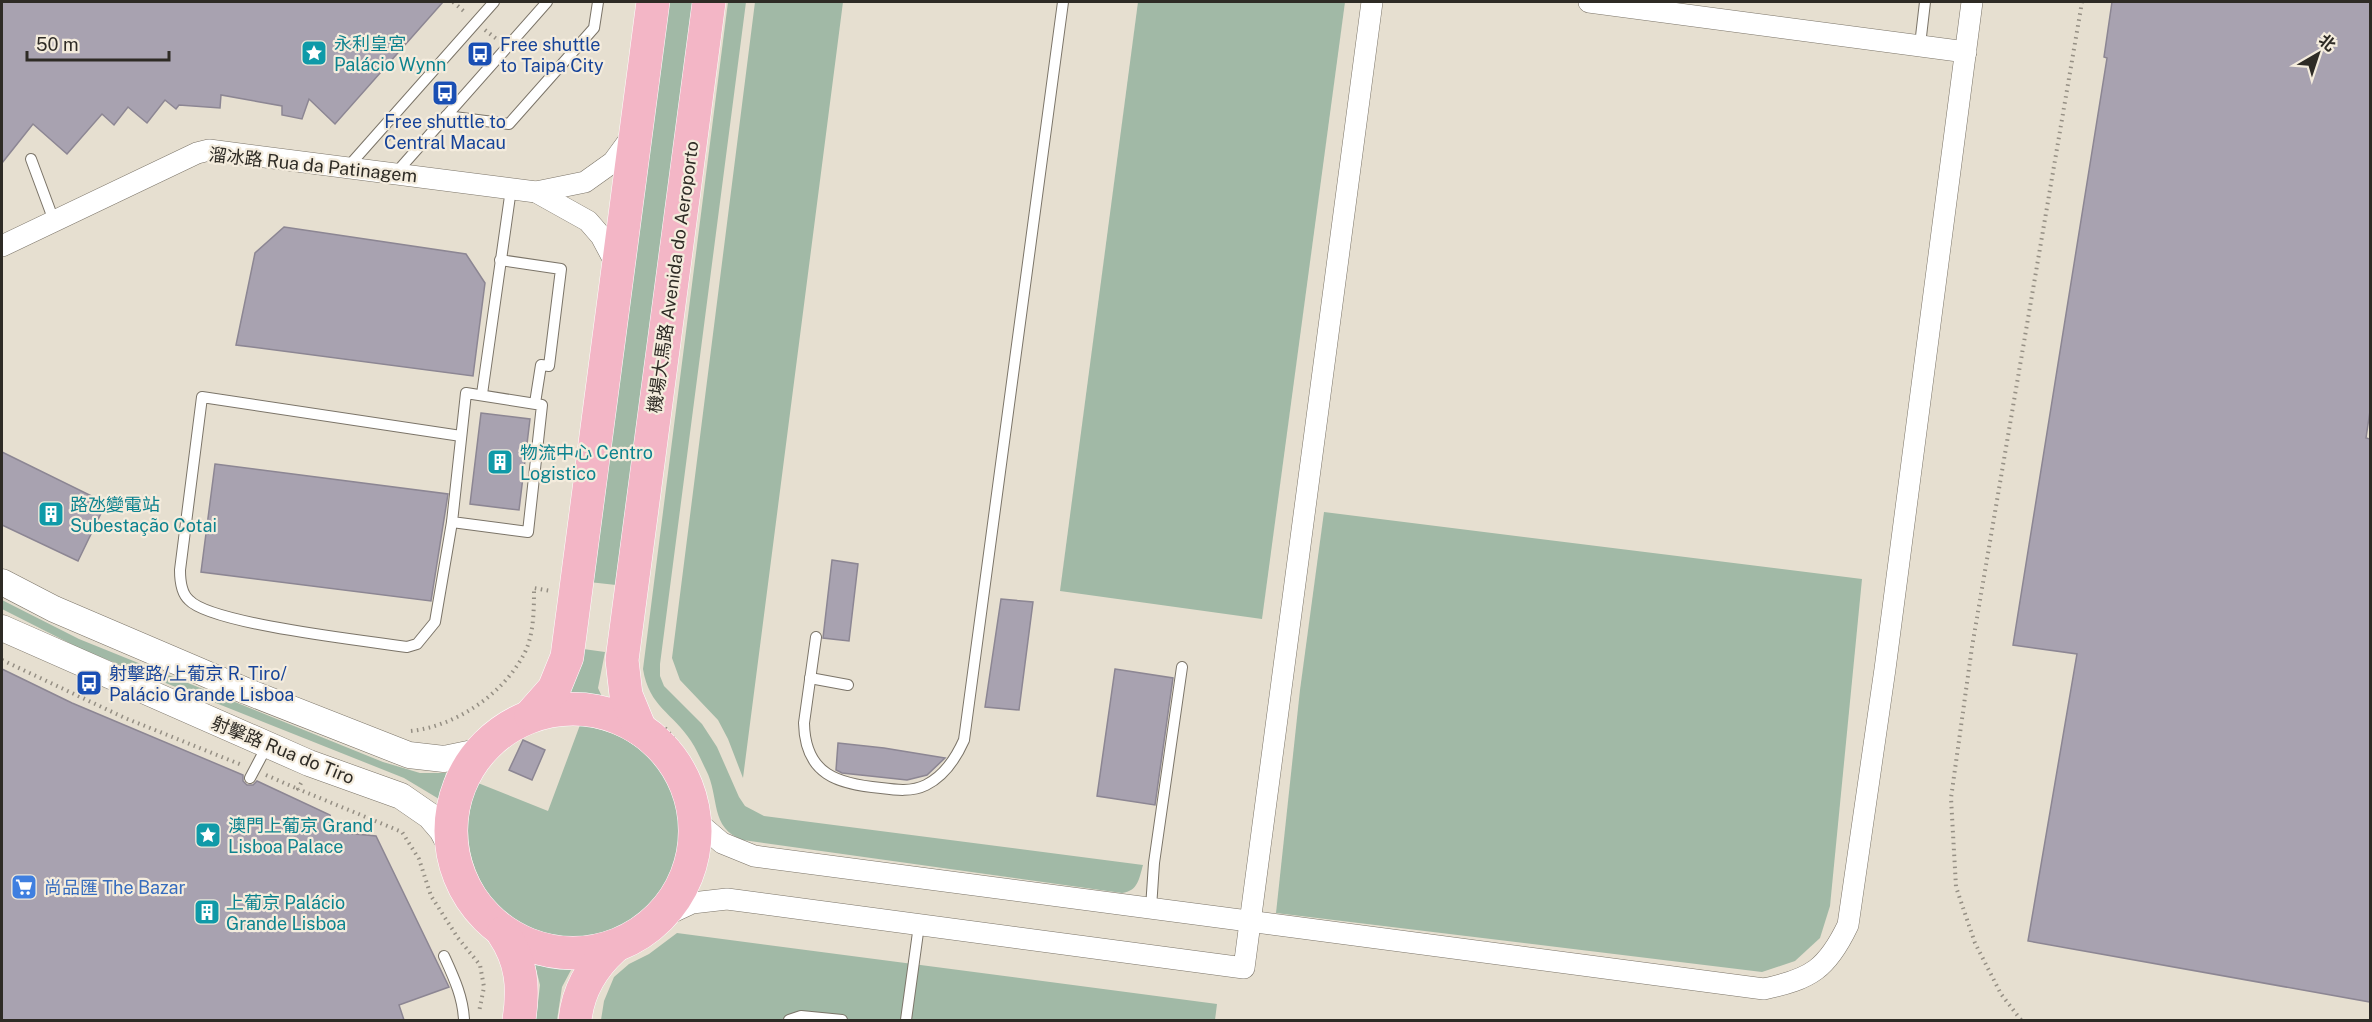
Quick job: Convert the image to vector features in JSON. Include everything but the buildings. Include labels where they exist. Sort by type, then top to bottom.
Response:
[{"type":"main road","points":[[531,715],[554,689],[567,657],[653,2]]},
{"type":"main road","name":"機場大馬路 Avenida do Aeroporto","points":[[640,729],[626,695],[622,660],[709,2]]},
{"type":"main road","points":[[503,933],[528,946],[556,953],[585,954],[613,948],[638,936],[660,918],[677,897],[689,873],[695,847],[695,820],[689,793],[678,768],[661,746],[640,729],[605,713],[568,708],[531,715],[502,730],[477,752],[460,780],[451,812],[450,845],[459,879],[477,909],[503,933],[513,947],[522,980],[523,998],[519,1020]]},
{"type":"main road","points":[[574,1020],[582,989],[590,974],[600,959],[613,948]]},
{"type":"street","points":[[660,918],[692,903],[727,899],[1244,968],[1371,2]]},
{"type":"street","points":[[1589,2],[1966,52]]},
{"type":"street","points":[[695,820],[722,843],[754,856],[1764,989],[1794,983],[1818,969],[1836,950],[1848,925],[1887,657],[1972,2]]},
{"type":"street","name":"溜冰路 Rua da Patinagem","points":[[2,246],[197,153],[209,150],[536,192],[585,182],[613,162],[636,131]]},
{"type":"street","name":"溜冰路 Rua da Patinagem","points":[[536,192],[588,221],[601,236],[618,269]]},
{"type":"street","points":[[2,582],[54,609],[246,691],[409,755],[444,759],[477,752]]},
{"type":"street","name":"射擊路 Rua do Tiro","points":[[2,628],[309,763],[401,796],[430,816],[442,830],[450,845]]},
{"type":"lane","points":[[346,168],[494,2]]},
{"type":"lane","points":[[394,174],[547,2]]},
{"type":"lane","points":[[446,116],[509,124],[594,28],[598,2]]},
{"type":"lane","points":[[816,637],[804,736],[813,760],[832,777],[856,786],[902,791],[916,789],[937,778],[958,755],[965,732],[1063,2]]},
{"type":"lane","points":[[1920,45],[1925,2]]},
{"type":"lane","points":[[31,159],[54,221]]},
{"type":"lane","points":[[482,394],[511,189]]},
{"type":"lane","points":[[500,260],[561,269],[549,366],[541,365],[535,403]]},
{"type":"lane","points":[[452,522],[528,532],[542,405],[466,393],[452,522],[435,622],[417,644],[406,647],[238,621],[200,608],[188,600],[181,584],[180,570],[202,397],[461,436]]},
{"type":"lane","points":[[1151,908],[1154,863],[1182,667]]},
{"type":"lane","points":[[810,678],[848,685]]},
{"type":"lane","points":[[252,774],[268,744]]},
{"type":"lane","points":[[906,1020],[919,925]]},
{"type":"lane","points":[[444,956],[458,987],[463,1004],[464,1020]]},
{"type":"lane","points":[[789,1020],[801,1016],[842,1020]]},
{"type":"path","points":[[2020,1020],[2001,994],[1975,943],[1956,886],[1951,798],[1972,647],[2082,2]]},
{"type":"path","points":[[374,137],[421,144]]},
{"type":"path","points":[[2,660],[124,718],[252,774],[298,789],[402,832],[419,859],[431,896],[458,938],[480,964],[484,987],[478,1020]]},
{"type":"path","points":[[298,789],[309,763]]},
{"type":"green space","points":[[665,2],[695,2],[616,585],[589,582]]},
{"type":"green space","points":[[728,2],[746,2],[660,664],[660,676],[664,686],[702,724],[717,747],[745,806],[764,816],[1143,865],[1135,887],[1127,892],[743,840],[732,835],[725,828],[717,811],[710,780],[695,748],[684,731],[662,709],[650,692],[643,669]]},
{"type":"green space","points":[[755,2],[843,2],[743,778],[718,720],[680,680],[672,658]]},
{"type":"green space","points":[[1138,2],[1345,2],[1262,619],[1060,591]]},
{"type":"green space","points":[[1324,512],[1862,579],[1830,906],[1820,938],[1795,961],[1762,972],[1276,913],[1300,690]]},
{"type":"green space","points":[[2,600],[79,639],[383,762],[420,773],[446,773],[439,799],[404,778],[83,650],[2,609]]},
{"type":"green space","points":[[576,648],[605,652],[598,688],[603,699],[561,691]]},
{"type":"green space","points":[[580,725],[628,741],[660,770],[676,807],[678,846],[666,884],[641,914],[605,933],[558,936],[529,927],[511,917],[495,903],[475,868],[468,840],[468,826],[478,783],[548,811]]},
{"type":"green space","points":[[677,933],[1217,1004],[1215,1020],[601,1020],[604,1001],[614,977],[629,964],[649,954]]},
{"type":"green space","points":[[535,965],[571,970],[562,987],[557,1020],[536,1020],[540,985]]},
{"type":"place","name":"永利皇宮 Palácio Wynn","points":[[314,53]]},
{"type":"place","name":"Free shuttle to Taipa City","points":[[480,54]]},
{"type":"place","name":"Free shuttle to Central Macau","points":[[445,93]]},
{"type":"place","name":"物流中心 Centro Logistico","points":[[500,462]]},
{"type":"place","name":"路氹變電站 Subestação Cotai","points":[[51,514]]},
{"type":"place","name":"射擊路/上葡京 R. Tiro/ Palácio Grande Lisboa","points":[[89,683]]},
{"type":"place","name":"澳門上葡京 Grand Lisboa Palace","points":[[208,835]]},
{"type":"place","name":"尚品匯 The Bazar","points":[[24,887]]},
{"type":"place","name":"上葡京 Palácio Grande Lisboa","points":[[207,912]]}]
